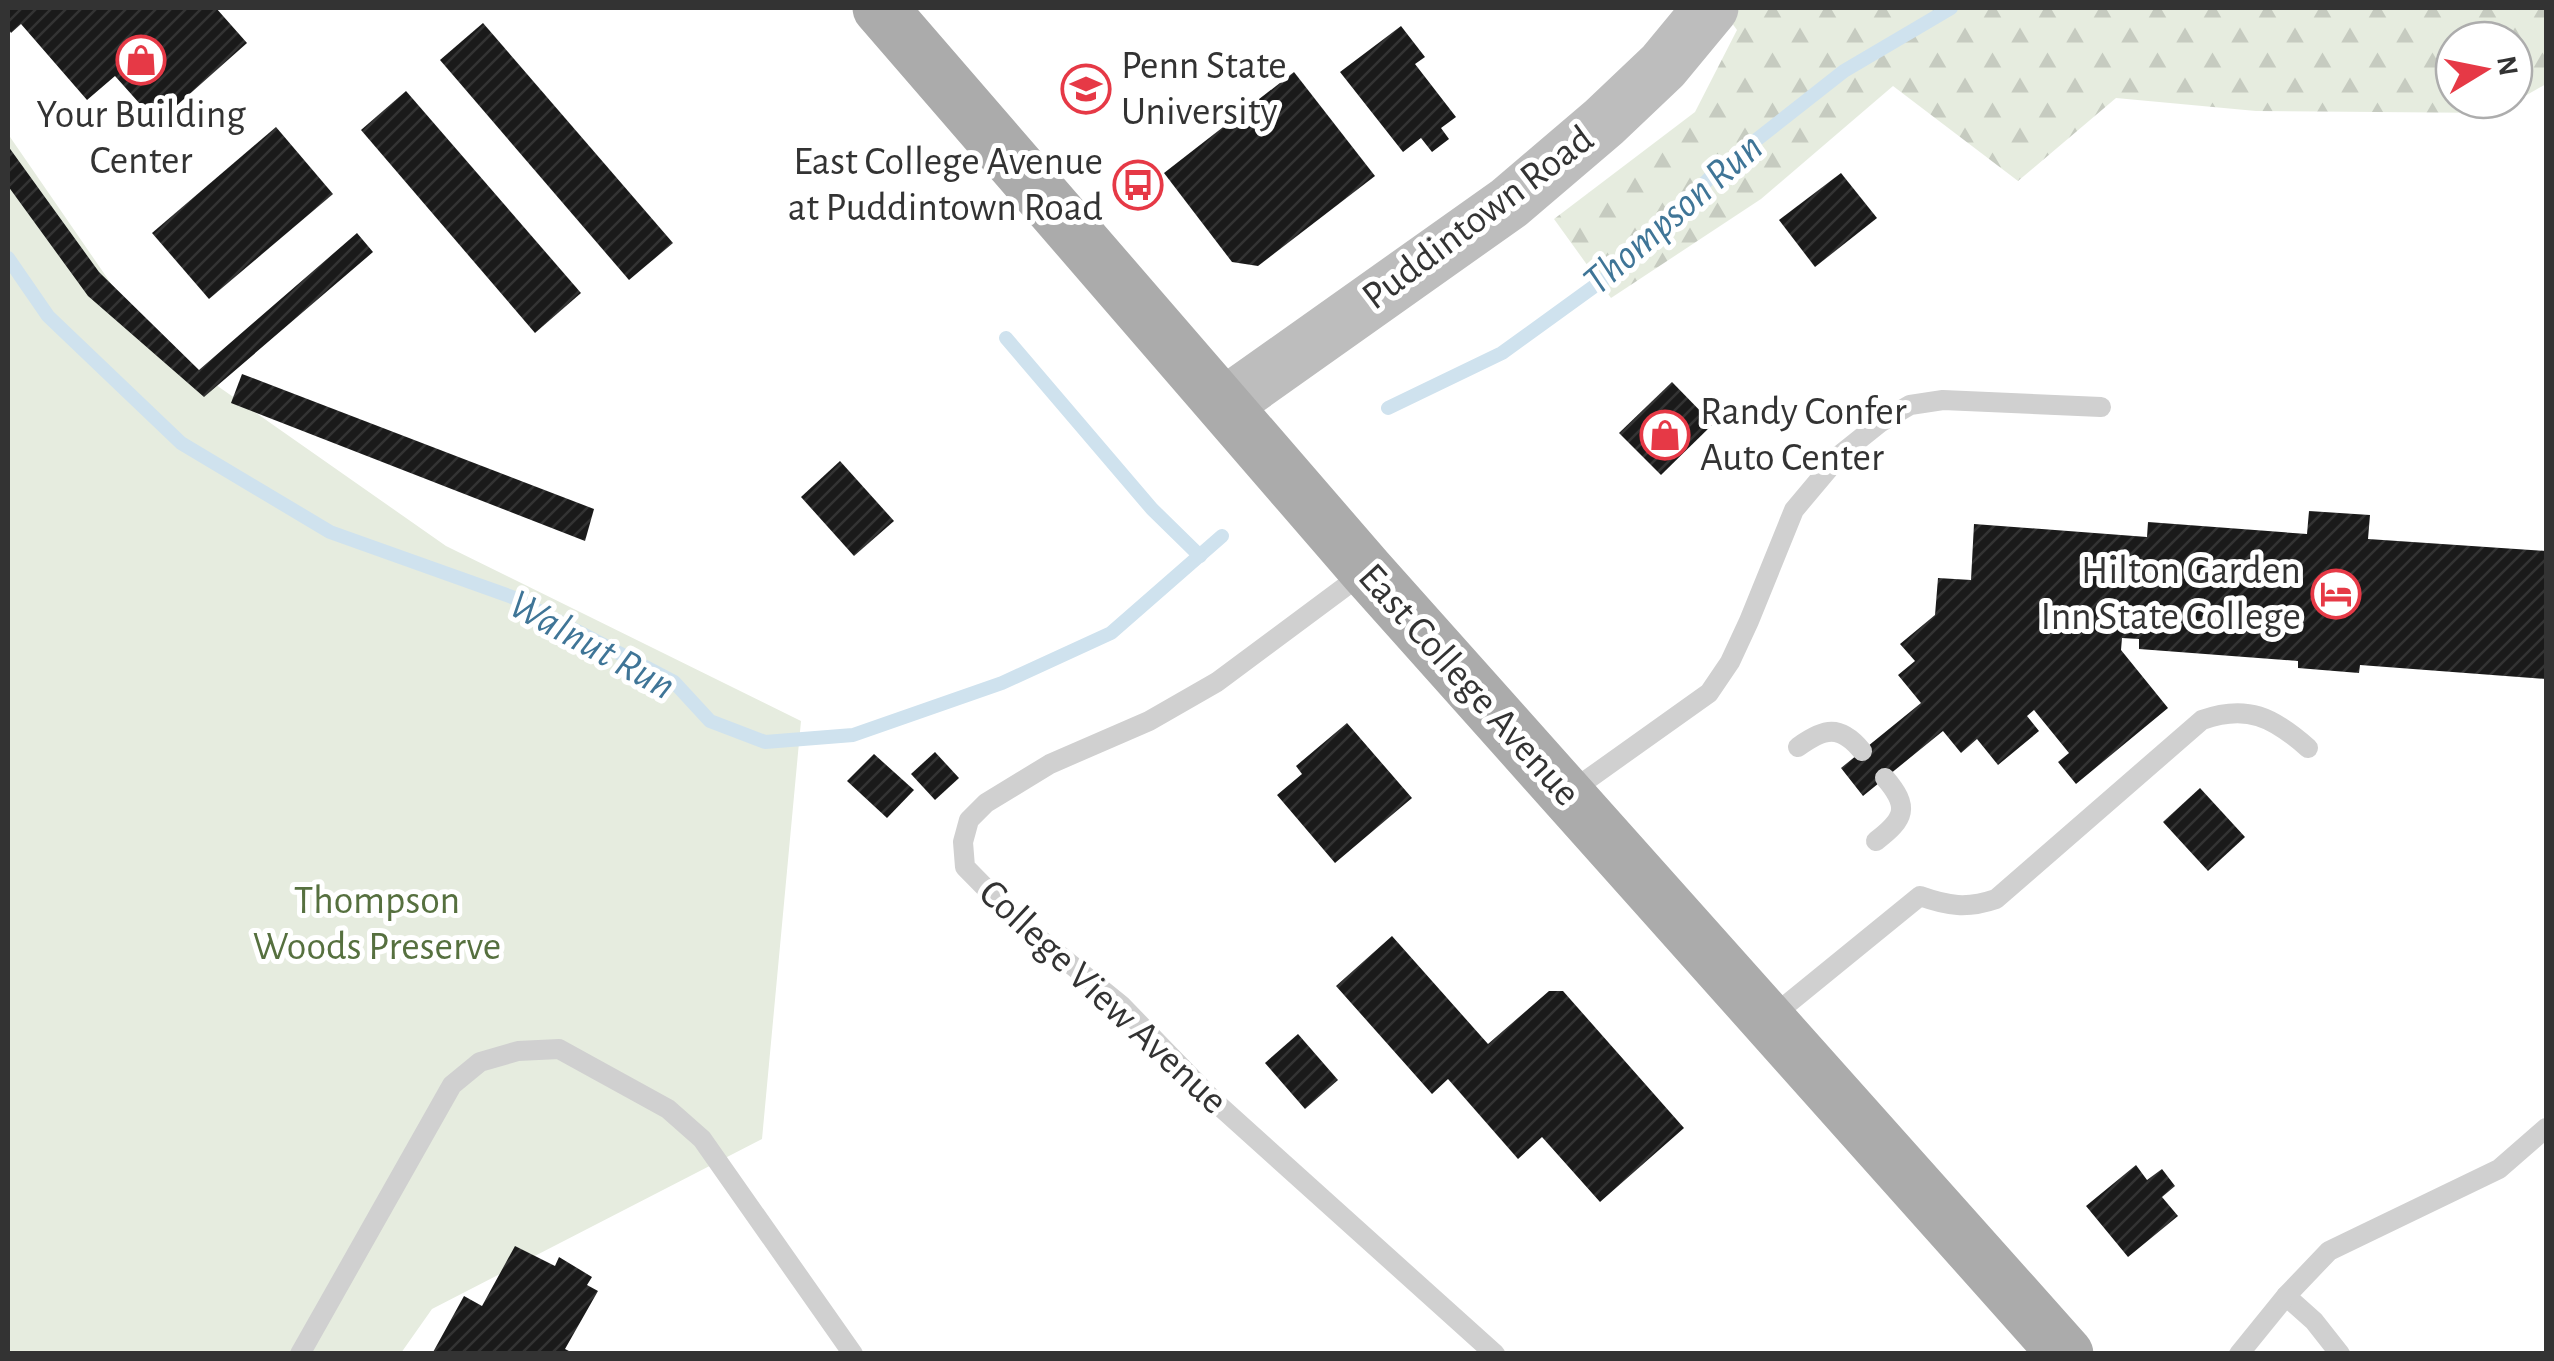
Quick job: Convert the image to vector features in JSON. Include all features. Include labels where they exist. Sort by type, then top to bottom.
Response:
[{"type":"main road","name":"East College Avenue","points":[[880,8],[1367,571],[2066,1354]]},
{"type":"street","name":"Puddintown Road","points":[[1224,405],[1508,203],[1628,100],[1663,66],[1711,8]]},
{"type":"lane","points":[[1566,794],[1709,693],[1730,662],[1749,622],[1794,510],[1841,454],[1881,422],[1910,405],[1944,400],[2102,407]]},
{"type":"lane","name":"College View Avenue","points":[[1367,571],[1217,682],[1148,721],[1050,764],[986,802],[968,820],[963,842],[965,867],[1022,924],[1121,1005],[1214,1101],[1495,1354]]},
{"type":"lane","points":[[1768,1020],[1920,896],[1947,906],[1972,907],[1996,899],[2202,720],[2227,711],[2252,713],[2288,729],[2308,748]]},
{"type":"lane","points":[[1798,746],[1817,733],[1833,731],[1850,737],[1862,751]]},
{"type":"lane","points":[[1876,842],[1896,826],[1902,812],[1900,796],[1885,778]]},
{"type":"lane","points":[[300,1354],[452,1085],[480,1062],[518,1051],[558,1049],[668,1108],[702,1138],[853,1354]]},
{"type":"lane","points":[[2239,1354],[2329,1251],[2499,1169],[2546,1128]]},
{"type":"lane","points":[[2286,1296],[2314,1321],[2340,1354]]},
{"type":"green space","points":[[1721,8],[2546,8],[2546,84],[2534,91],[2534,20],[2434,20],[2434,112],[2256,111],[2116,98],[2018,181],[1893,86],[1761,199],[1611,298],[1554,219],[1695,112],[1737,30]]},
{"type":"green space","name":"Thompson Woods Preserve","points":[[8,134],[132,314],[219,387],[446,546],[801,721],[762,1139],[432,1309],[401,1353],[8,1353]]},
{"type":"building","name":"Your Building Center","points":[[8,8],[216,8],[247,43],[157,123],[115,76],[87,100],[21,24],[11,33]]},
{"type":"building","points":[[483,23],[673,243],[629,280],[440,60]]},
{"type":"building","points":[[1401,26],[1425,57],[1415,64],[1456,117],[1441,128],[1449,139],[1432,152],[1421,138],[1403,152],[1340,72]]},
{"type":"building","points":[[1294,72],[1375,176],[1258,266],[1232,262],[1164,173]]},
{"type":"building","points":[[406,91],[581,293],[535,333],[361,130]]},
{"type":"building","points":[[276,127],[333,194],[209,299],[152,233]]},
{"type":"building","points":[[8,146],[99,272],[199,370],[357,233],[373,252],[204,397],[88,296],[8,186]]},
{"type":"building","points":[[1841,173],[1877,218],[1815,267],[1779,220]]},
{"type":"building","points":[[242,374],[594,509],[585,541],[231,403]]},
{"type":"building","points":[[1672,382],[1713,424],[1661,475],[1619,433]]},
{"type":"building","points":[[840,461],[894,521],[854,556],[801,497]]},
{"type":"building","points":[[2309,511],[2370,515],[2368,539],[2546,551],[2546,679],[2360,665],[2359,673],[2298,668],[2298,661],[2139,649],[2139,639],[2122,638],[2121,650],[2168,708],[2076,784],[2058,762],[2069,753],[2034,710],[2027,716],[2039,731],[1998,765],[1977,739],[1961,753],[1943,731],[1863,796],[1841,768],[1921,703],[1898,675],[1915,661],[1900,644],[1935,615],[1938,578],[1971,580],[1974,524],[2147,537],[2148,522],[2307,534]]},
{"type":"building","points":[[1347,723],[1412,798],[1335,863],[1277,795],[1302,774],[1296,766]]},
{"type":"building","points":[[935,752],[959,778],[935,800],[911,774]]},
{"type":"building","points":[[874,754],[914,790],[887,818],[847,781]]},
{"type":"building","points":[[2200,788],[2245,837],[2208,871],[2163,822]]},
{"type":"building","points":[[1392,936],[1488,1044],[1549,991],[1563,991],[1684,1128],[1600,1202],[1542,1137],[1518,1159],[1448,1079],[1432,1094],[1336,986]]},
{"type":"building","points":[[1298,1034],[1338,1080],[1305,1109],[1265,1063]]},
{"type":"building","points":[[2136,1165],[2147,1180],[2162,1169],[2175,1186],[2162,1197],[2178,1216],[2128,1257],[2086,1206]]},
{"type":"building","points":[[515,1246],[555,1266],[559,1257],[592,1277],[587,1285],[598,1291],[565,1349],[575,1354],[432,1354],[464,1296],[482,1306]]},
{"type":"waterway","name":"Thompson Run","points":[[1388,408],[1502,353],[1607,277],[1718,170],[1844,71],[1951,8]]},
{"type":"waterway","name":"Walnut Run","points":[[8,258],[48,316],[181,443],[330,532],[512,597],[674,682],[710,721],[765,742],[853,735],[1002,683],[1111,633],[1222,536]]},
{"type":"waterway","points":[[1006,338],[1152,509],[1200,556]]},
{"type":"place","name":"Your Building Center","points":[[141,60]]},
{"type":"place","name":"Penn State University","points":[[1086,89]]},
{"type":"place","name":"East College Avenue at Puddintown Road","points":[[1138,185]]},
{"type":"place","name":"Randy Confer Auto Center","points":[[1665,435]]},
{"type":"place","name":"Hilton Garden Inn State College","points":[[2336,594]]}]
